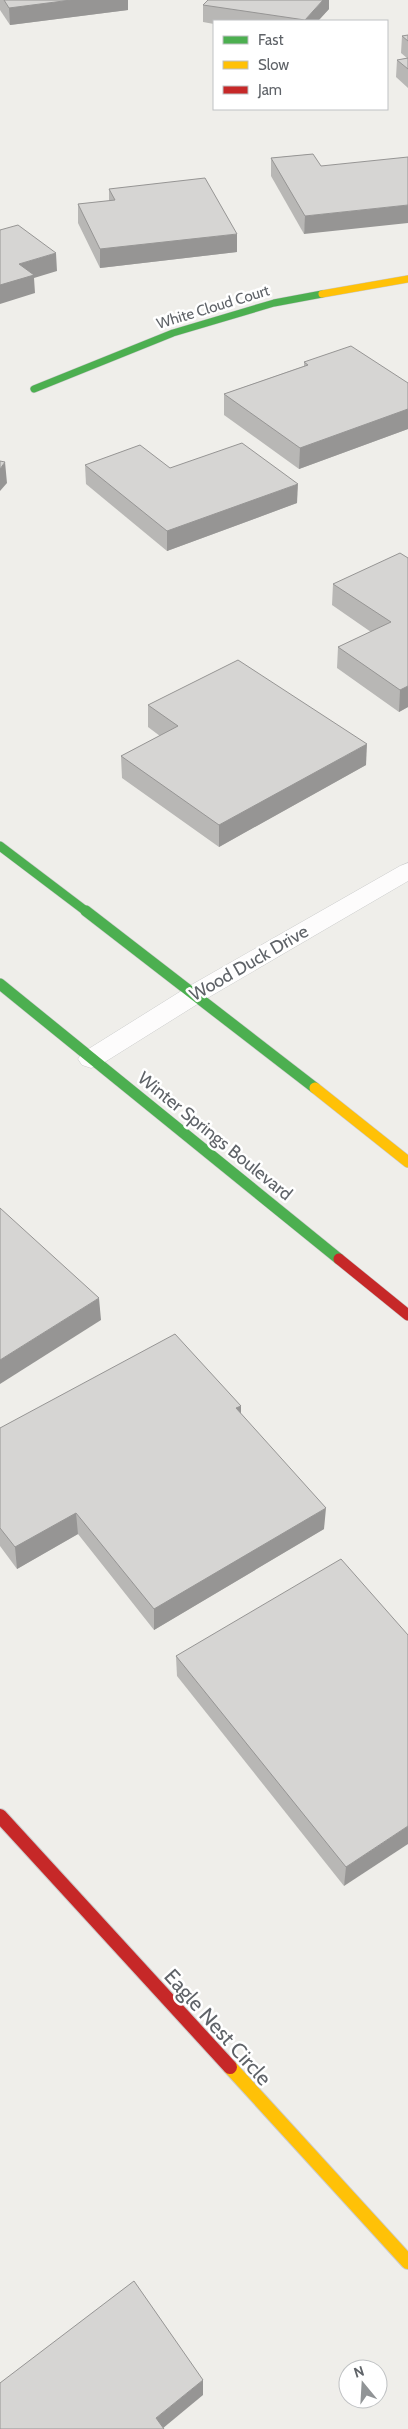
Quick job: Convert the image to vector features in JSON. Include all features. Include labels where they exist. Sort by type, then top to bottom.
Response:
[{"type":"street","name":"White Cloud Court","points":[[34,389],[191,327],[274,303],[408,279]]},
{"type":"street","points":[[0,846],[195,994],[408,1162]]},
{"type":"street","name":"Wood Duck Drive","points":[[91,1059],[195,994],[408,871]]},
{"type":"street","name":"Winter Springs Boulevard","points":[[0,984],[408,1315]]},
{"type":"street","name":"Eagle Nest Circle","points":[[0,1816],[408,2262]]},
{"type":"building","points":[[4,0],[71,0],[9,8]]},
{"type":"building","points":[[208,0],[323,0],[305,20],[203,5]]},
{"type":"building","points":[[408,35],[408,41],[402,36]]},
{"type":"building","points":[[408,58],[408,69],[397,60]]},
{"type":"building","points":[[313,154],[321,166],[408,157],[408,205],[305,216],[271,158]]},
{"type":"building","points":[[205,178],[237,234],[100,249],[78,204],[115,200],[109,189]]},
{"type":"building","points":[[18,225],[56,253],[19,264],[34,275],[0,285],[0,230]]},
{"type":"building","points":[[351,346],[408,383],[408,409],[300,448],[224,394],[308,365],[304,362]]},
{"type":"building","points":[[242,443],[298,484],[167,531],[85,465],[140,445],[170,468]]},
{"type":"building","points":[[0,461],[5,462],[0,469]]},
{"type":"building","points":[[400,553],[408,558],[408,686],[400,690],[338,647],[391,622],[333,584]]},
{"type":"building","points":[[238,660],[367,744],[219,825],[121,756],[178,726],[148,705]]},
{"type":"building","points":[[0,1208],[99,1298],[0,1360]]},
{"type":"building","points":[[175,1334],[241,1406],[236,1408],[326,1508],[154,1609],[76,1513],[15,1547],[0,1528],[0,1428]]},
{"type":"building","points":[[341,1559],[408,1635],[408,1826],[346,1867],[176,1656]]},
{"type":"building","points":[[134,2281],[203,2380],[156,2418],[164,2429],[0,2429],[0,2383]]},
{"type":"traffic: fast","points":[[34,389],[173,333],[274,303],[322,294]]},
{"type":"traffic: fast","points":[[0,846],[315,1088]]},
{"type":"traffic: fast","points":[[0,984],[339,1259]]},
{"type":"traffic: slow","points":[[322,294],[408,279]]},
{"type":"traffic: slow","points":[[315,1088],[408,1162]]},
{"type":"traffic: slow","points":[[230,2067],[408,2262]]},
{"type":"traffic: jam","points":[[339,1259],[408,1315]]},
{"type":"traffic: jam","points":[[0,1816],[230,2067]]}]
